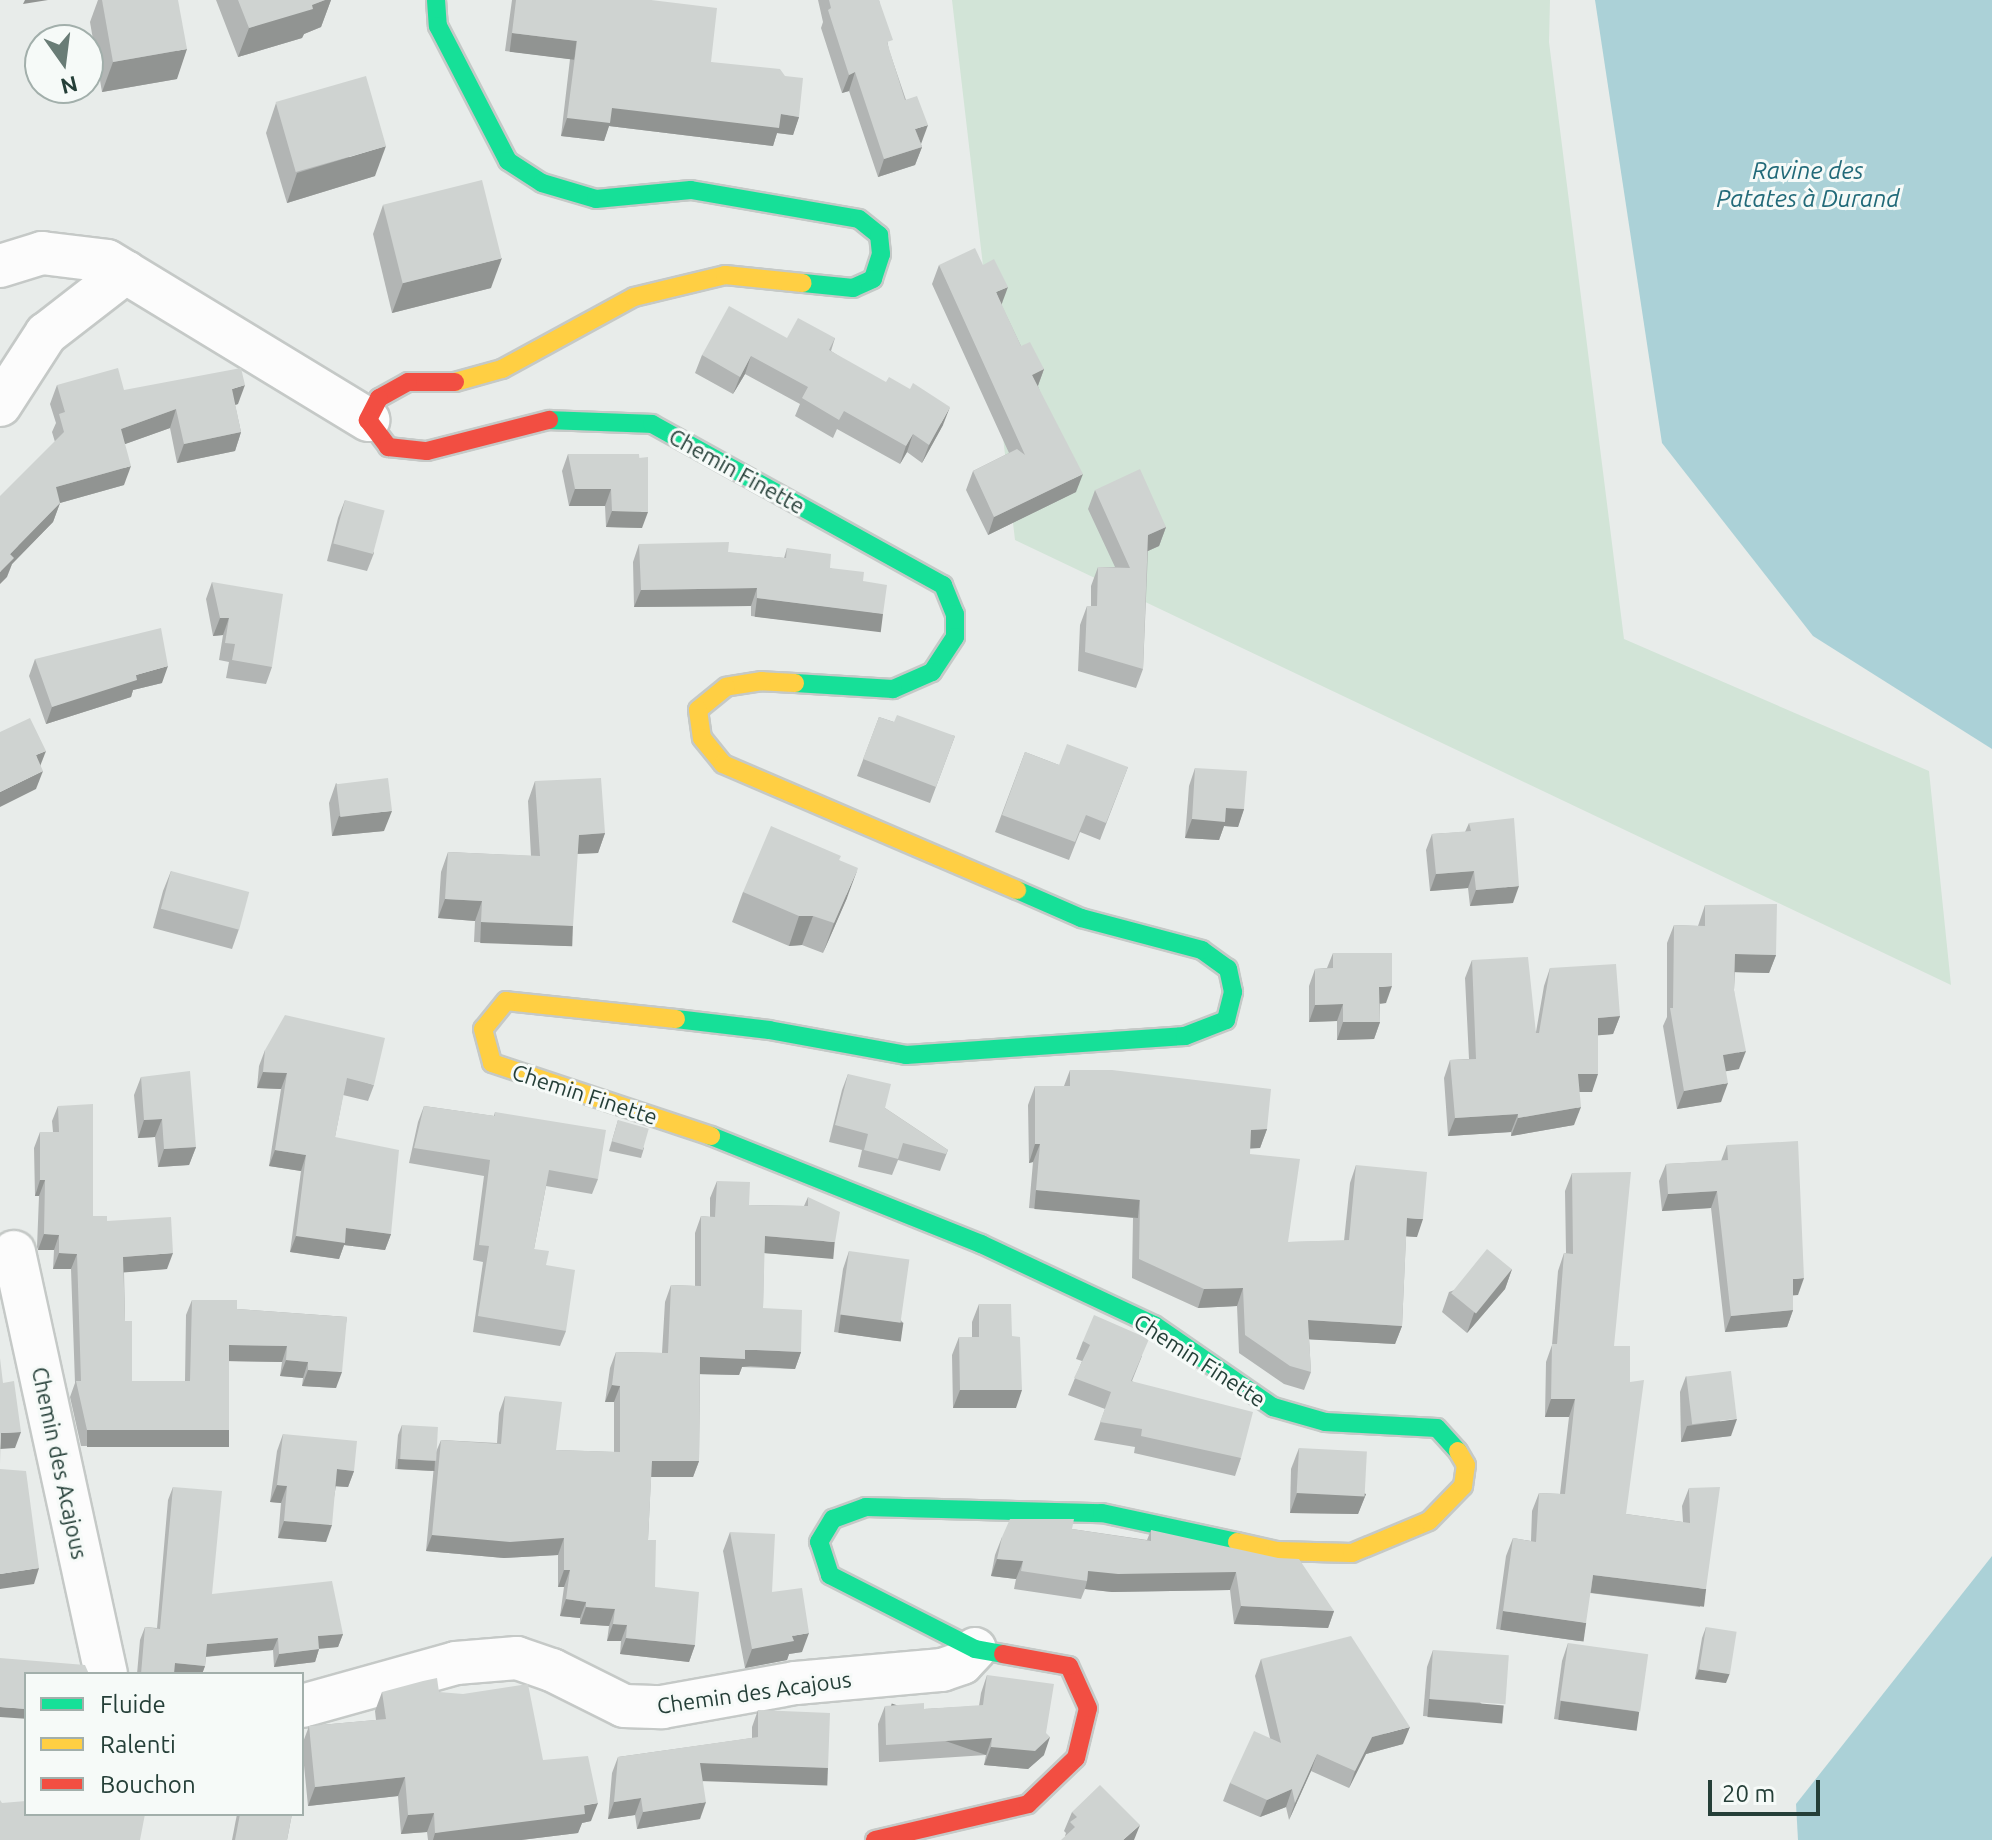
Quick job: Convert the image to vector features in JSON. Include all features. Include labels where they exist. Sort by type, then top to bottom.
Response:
[{"type":"street","points":[[368,420],[379,398],[408,382],[459,382],[502,369],[634,297],[725,275],[853,288],[873,279],[881,254],[879,235],[859,219],[691,190],[596,199],[542,183],[508,161],[438,26],[436,0]]},
{"type":"street","name":"Chemin Finette","points":[[0,266],[42,253],[107,261],[368,420],[388,447],[427,451],[553,419],[652,424],[943,585],[955,614],[955,637],[932,672],[893,689],[762,681],[726,687],[698,710],[702,738],[723,764],[1081,918],[1202,950],[1228,969],[1233,992],[1226,1020],[1185,1036],[906,1055],[769,1030],[506,1001],[483,1029],[492,1063],[529,1078],[683,1125],[981,1244],[1154,1325],[1273,1407],[1325,1422],[1437,1428],[1454,1443],[1466,1465],[1463,1486],[1429,1521],[1352,1553],[1277,1551],[1102,1513],[866,1507],[833,1519],[819,1542],[830,1575],[975,1649],[1069,1666],[1088,1708],[1076,1758],[1028,1804],[875,1840]]},
{"type":"street","points":[[0,405],[46,334],[126,272]]},
{"type":"street","name":"Chemin des Acajous","points":[[14,1252],[106,1672]]},
{"type":"street","name":"Chemin des Acajous","points":[[304,1705],[456,1663],[517,1658],[552,1670],[624,1706],[662,1707],[796,1683],[942,1670],[962,1663],[975,1649]]},
{"type":"green space","points":[[952,0],[1550,0],[1549,42],[1624,639],[1929,771],[1951,985],[1015,540]]},
{"type":"water","name":"Ravine des Patates à Durand","points":[[1595,0],[1992,0],[1992,749],[1813,636],[1662,443]]},
{"type":"water","points":[[1992,1556],[1992,1840],[1798,1840],[1796,1804]]},
{"type":"building","points":[[102,0],[178,0],[187,49],[113,62]]},
{"type":"building","points":[[238,0],[325,0],[312,5],[313,9],[249,28]]},
{"type":"building","points":[[516,0],[651,0],[717,8],[711,62],[780,69],[785,76],[803,78],[799,117],[781,114],[779,128],[612,108],[610,123],[567,118],[577,41],[512,33]]},
{"type":"building","points":[[829,0],[879,0],[893,40],[887,42],[905,100],[917,96],[928,125],[915,129],[922,147],[884,159],[855,72],[849,75],[828,10],[831,8]]},
{"type":"building","points":[[366,76],[386,146],[296,172],[276,102]]},
{"type":"building","points":[[482,180],[502,259],[403,283],[383,205]]},
{"type":"building","points":[[975,248],[983,265],[994,259],[1008,287],[996,292],[1021,346],[1030,342],[1044,369],[1032,375],[1083,474],[994,517],[973,471],[1017,449],[1025,455],[939,265]]},
{"type":"building","points":[[729,306],[787,338],[798,318],[835,338],[829,350],[886,382],[889,377],[910,389],[913,383],[950,407],[929,445],[913,434],[906,446],[844,411],[839,420],[802,398],[808,387],[751,356],[740,377],[702,355]]},
{"type":"building","points":[[118,368],[124,390],[241,368],[245,385],[232,389],[241,432],[184,444],[176,409],[121,429],[131,466],[56,487],[60,503],[10,554],[14,558],[0,572],[0,496],[64,432],[59,414],[65,412],[57,385]]},
{"type":"building","points":[[568,454],[639,454],[639,458],[648,457],[648,512],[612,511],[611,489],[575,489]]},
{"type":"building","points":[[1140,469],[1166,527],[1148,535],[1143,669],[1085,652],[1087,606],[1097,606],[1098,567],[1130,568],[1095,490]]},
{"type":"building","points":[[345,500],[385,511],[373,554],[333,543]]},
{"type":"building","points":[[729,542],[728,552],[786,558],[787,548],[831,554],[830,568],[864,572],[863,581],[887,585],[883,614],[757,598],[757,588],[641,590],[639,544]]},
{"type":"building","points":[[212,582],[283,594],[272,667],[232,660],[235,644],[225,643],[229,618],[220,618]]},
{"type":"building","points":[[161,628],[168,666],[136,675],[137,680],[52,707],[35,659]]},
{"type":"building","points":[[897,715],[955,736],[936,787],[863,759],[879,717],[894,722]]},
{"type":"building","points":[[30,718],[46,751],[36,755],[43,771],[0,792],[0,732]]},
{"type":"building","points":[[1067,744],[1128,767],[1106,823],[1086,815],[1075,842],[1002,815],[1025,752],[1059,765]]},
{"type":"building","points":[[1195,768],[1247,771],[1244,809],[1226,808],[1225,822],[1192,819]]},
{"type":"building","points":[[388,778],[392,811],[340,817],[336,784]]},
{"type":"building","points":[[601,778],[605,833],[579,835],[573,926],[481,922],[482,901],[445,899],[448,852],[540,856],[535,781]]},
{"type":"building","points":[[1514,818],[1519,886],[1476,890],[1474,871],[1436,874],[1432,834],[1471,831],[1469,823]]},
{"type":"building","points":[[771,826],[841,856],[839,860],[858,868],[834,923],[813,916],[799,916],[743,892]]},
{"type":"building","points":[[171,871],[249,892],[239,930],[161,909]]},
{"type":"building","points":[[1777,904],[1776,955],[1735,954],[1734,990],[1746,1051],[1723,1055],[1728,1083],[1684,1091],[1670,1008],[1673,1008],[1674,925],[1705,926],[1705,905]]},
{"type":"building","points":[[1333,953],[1392,953],[1392,986],[1379,987],[1380,1022],[1343,1022],[1343,1004],[1315,1005],[1315,969],[1333,968]]},
{"type":"building","points":[[1528,957],[1536,1033],[1539,1033],[1550,968],[1616,964],[1620,1016],[1598,1018],[1598,1074],[1578,1074],[1581,1107],[1518,1118],[1518,1114],[1455,1118],[1450,1060],[1476,1059],[1472,960]]},
{"type":"building","points":[[285,1015],[385,1038],[374,1085],[347,1078],[335,1137],[399,1150],[391,1234],[346,1228],[345,1243],[296,1236],[306,1155],[275,1150],[287,1073],[263,1072],[265,1050]]},
{"type":"building","points":[[1070,1070],[1112,1070],[1271,1089],[1267,1129],[1251,1130],[1250,1154],[1300,1159],[1288,1242],[1349,1240],[1356,1165],[1427,1172],[1423,1219],[1407,1218],[1402,1326],[1308,1320],[1311,1372],[1290,1366],[1245,1335],[1243,1288],[1204,1289],[1139,1259],[1140,1200],[1036,1190],[1040,1144],[1035,1144],[1035,1086],[1070,1086]]},
{"type":"building","points":[[190,1071],[196,1147],[164,1149],[162,1119],[144,1120],[141,1077]]},
{"type":"building","points":[[848,1074],[891,1084],[885,1108],[948,1150],[946,1154],[903,1143],[898,1159],[864,1150],[868,1134],[835,1125]]},
{"type":"building","points":[[93,1104],[93,1216],[107,1216],[107,1221],[171,1217],[173,1253],[123,1257],[125,1321],[132,1321],[132,1381],[190,1381],[192,1300],[237,1300],[237,1309],[347,1317],[342,1372],[308,1370],[308,1362],[286,1360],[287,1346],[229,1345],[229,1430],[87,1430],[76,1381],[81,1381],[77,1254],[59,1253],[59,1235],[44,1234],[45,1180],[40,1180],[40,1132],[59,1132],[58,1106]]},
{"type":"building","points":[[424,1106],[495,1116],[495,1112],[606,1130],[598,1179],[549,1170],[534,1249],[549,1251],[546,1265],[575,1270],[566,1331],[478,1316],[489,1246],[479,1245],[490,1160],[414,1148]]},
{"type":"building","points":[[618,1120],[649,1129],[643,1150],[612,1141]]},
{"type":"building","points":[[1798,1141],[1804,1278],[1793,1279],[1793,1310],[1731,1316],[1717,1191],[1668,1194],[1666,1164],[1728,1160],[1727,1145]]},
{"type":"building","points":[[1631,1172],[1614,1346],[1630,1346],[1630,1382],[1644,1380],[1626,1514],[1690,1523],[1689,1488],[1720,1487],[1706,1589],[1593,1575],[1586,1623],[1503,1611],[1513,1538],[1536,1542],[1539,1493],[1565,1494],[1575,1399],[1551,1399],[1552,1344],[1557,1344],[1564,1253],[1573,1254],[1572,1173]]},
{"type":"building","points":[[717,1181],[750,1182],[749,1205],[808,1206],[808,1197],[840,1212],[835,1242],[765,1236],[763,1308],[802,1310],[801,1352],[745,1350],[745,1359],[700,1357],[699,1461],[652,1461],[648,1540],[656,1540],[655,1587],[699,1592],[695,1645],[626,1638],[627,1625],[613,1624],[615,1609],[586,1607],[586,1602],[566,1599],[570,1570],[564,1570],[564,1538],[510,1542],[432,1535],[441,1440],[501,1444],[505,1396],[562,1402],[556,1450],[620,1452],[620,1386],[612,1385],[616,1352],[668,1353],[671,1285],[701,1286],[701,1216],[715,1217]]},
{"type":"building","points":[[1487,1249],[1512,1269],[1476,1313],[1451,1293]]},
{"type":"building","points":[[849,1251],[909,1259],[900,1323],[840,1314]]},
{"type":"building","points":[[979,1304],[1011,1304],[1012,1336],[1020,1337],[1022,1390],[960,1390],[959,1337],[979,1337]]},
{"type":"building","points":[[1094,1315],[1149,1339],[1131,1381],[1253,1412],[1241,1458],[1141,1436],[1142,1429],[1100,1422],[1111,1392],[1074,1378],[1090,1345],[1083,1341]]},
{"type":"building","points":[[0,1358],[3,1383],[14,1381],[21,1432],[1,1433],[0,1464]]},
{"type":"building","points":[[1731,1371],[1737,1419],[1692,1424],[1686,1376]]},
{"type":"building","points":[[402,1425],[438,1427],[436,1461],[400,1459]]},
{"type":"building","points":[[283,1434],[357,1441],[354,1471],[337,1469],[332,1525],[284,1521],[287,1486],[277,1485]]},
{"type":"building","points":[[1299,1448],[1367,1452],[1365,1496],[1297,1493]]},
{"type":"building","points":[[0,1469],[26,1471],[39,1568],[0,1574]]},
{"type":"building","points":[[173,1487],[222,1491],[212,1594],[332,1581],[343,1634],[318,1636],[319,1649],[279,1654],[278,1638],[207,1644],[205,1666],[175,1663],[174,1672],[141,1672],[145,1627],[160,1629]]},
{"type":"building","points":[[1010,1519],[1074,1519],[1072,1529],[1151,1541],[1151,1530],[1278,1558],[1299,1559],[1334,1611],[1241,1606],[1236,1572],[1118,1574],[1088,1571],[1087,1581],[1021,1571],[1023,1561],[997,1559]]},
{"type":"building","points":[[730,1532],[775,1534],[772,1592],[802,1588],[809,1633],[792,1636],[794,1641],[752,1649]]},
{"type":"building","points":[[1706,1627],[1737,1632],[1730,1674],[1699,1669]]},
{"type":"building","points":[[1351,1636],[1410,1727],[1372,1737],[1355,1771],[1317,1754],[1295,1803],[1292,1789],[1267,1800],[1230,1783],[1254,1731],[1281,1743],[1261,1659]]},
{"type":"building","points":[[1568,1643],[1648,1654],[1640,1712],[1560,1700]]},
{"type":"building","points":[[1433,1650],[1509,1655],[1505,1704],[1430,1699]]},
{"type":"building","points":[[0,1658],[85,1665],[88,1672],[24,1672],[24,1709],[0,1707]]},
{"type":"building","points":[[987,1675],[1054,1684],[1046,1733],[1050,1737],[1035,1751],[991,1747],[992,1738],[886,1745],[885,1706],[924,1703],[924,1709],[983,1705]]},
{"type":"building","points":[[437,1678],[439,1692],[463,1694],[528,1684],[543,1760],[588,1756],[598,1803],[584,1805],[585,1814],[435,1833],[434,1813],[408,1815],[405,1777],[315,1787],[309,1726],[386,1719],[382,1692]]},
{"type":"building","points":[[758,1710],[830,1713],[828,1768],[700,1763],[706,1802],[643,1812],[641,1798],[614,1802],[618,1757],[758,1737]]},
{"type":"building","points":[[1100,1785],[1140,1825],[1123,1840],[1061,1840],[1075,1827],[1070,1822],[1077,1817],[1072,1812]]},
{"type":"building","points":[[0,1800],[2,1803],[24,1801],[24,1816],[145,1816],[140,1840],[0,1840]]},
{"type":"building","points":[[240,1816],[292,1816],[287,1840],[235,1840]]},
{"type":"traffic: fast","points":[[436,0],[438,26],[508,161],[542,183],[596,199],[691,190],[859,219],[879,235],[881,254],[873,279],[853,288],[803,283]]},
{"type":"traffic: fast","points":[[549,420],[652,424],[943,585],[955,614],[955,637],[932,672],[893,689],[795,683]]},
{"type":"traffic: fast","points":[[676,1019],[769,1030],[906,1055],[1185,1036],[1226,1020],[1233,992],[1228,969],[1202,950],[1081,918],[1017,890]]},
{"type":"traffic: fast","points":[[711,1136],[981,1244],[1154,1325],[1273,1407],[1325,1422],[1437,1428],[1458,1451]]},
{"type":"traffic: fast","points":[[1003,1654],[975,1649],[830,1575],[819,1542],[833,1519],[866,1507],[1102,1513],[1237,1542]]},
{"type":"traffic: slow","points":[[455,382],[502,369],[634,297],[725,275],[803,283]]},
{"type":"traffic: slow","points":[[795,683],[762,681],[726,687],[698,710],[702,738],[723,764],[1017,890]]},
{"type":"traffic: slow","points":[[676,1019],[506,1001],[483,1029],[492,1063],[711,1136]]},
{"type":"traffic: slow","points":[[1237,1542],[1277,1551],[1352,1553],[1429,1521],[1463,1486],[1466,1465],[1458,1451]]},
{"type":"traffic: jam","points":[[455,382],[408,382],[379,398],[368,420],[388,447],[427,451],[549,420]]},
{"type":"traffic: jam","points":[[875,1840],[1028,1804],[1076,1758],[1088,1708],[1069,1666],[1003,1654]]}]
